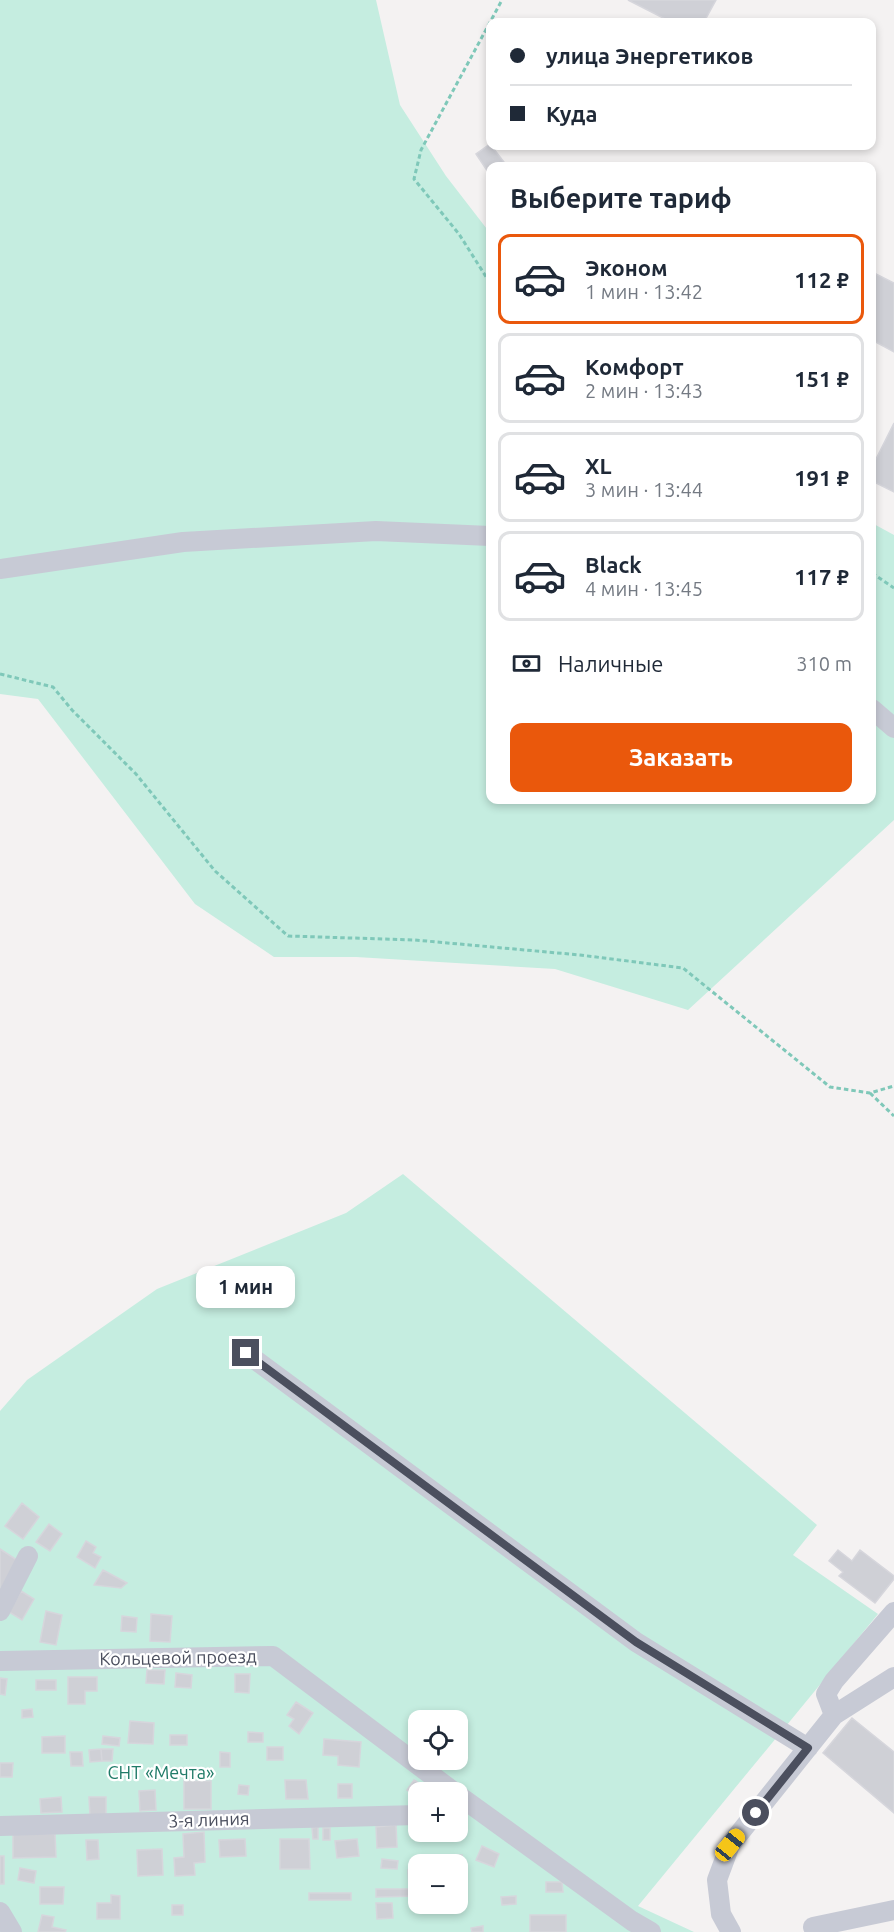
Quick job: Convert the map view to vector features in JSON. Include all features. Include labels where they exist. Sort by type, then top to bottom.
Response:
[{"type":"street","points":[[0,569],[183,542],[376,531],[486,536]]},
{"type":"street","points":[[876,713],[894,728]]},
{"type":"street","points":[[246,1353],[636,1642],[808,1748]]},
{"type":"street","points":[[0,1611],[28,1556]]},
{"type":"street","points":[[834,1715],[826,1694],[834,1681],[894,1612]]},
{"type":"street","name":"Кольцевой проезд","points":[[0,1661],[273,1656],[441,1782]]},
{"type":"street","points":[[731,1932],[721,1914],[717,1880],[730,1845],[834,1715],[894,1677]]},
{"type":"street","points":[[468,1803],[632,1921],[651,1932]]},
{"type":"street","points":[[468,1814],[481,1813]]},
{"type":"street","name":"3-я линия","points":[[0,1826],[408,1815]]},
{"type":"street","points":[[813,1927],[894,1910]]},
{"type":"street","points":[[0,1912],[12,1932]]},
{"type":"path","points":[[492,18],[502,0]]},
{"type":"path","points":[[486,30],[421,150],[414,178],[459,234],[486,277]]},
{"type":"path","points":[[876,576],[894,588]]},
{"type":"path","points":[[0,674],[54,687],[72,710],[136,774],[215,871],[288,936],[415,940],[580,955],[683,968],[830,1087],[870,1093],[894,1086]]},
{"type":"path","points":[[870,1093],[894,1116]]},
{"type":"green space","points":[[0,0],[376,0],[400,105],[446,176],[486,228],[486,804],[876,804],[876,525],[894,535],[894,820],[688,1010],[555,969],[356,957],[274,957],[195,904],[38,699],[0,694]]},
{"type":"green space","name":"СНТ «Мечта»","points":[[403,1174],[817,1525],[793,1555],[878,1614],[638,1906],[694,1932],[0,1932],[0,1411],[27,1380],[157,1289],[346,1213]]},
{"type":"building","points":[[628,0],[716,0],[706,18],[663,18]]},
{"type":"building","points":[[486,147],[486,150],[495,150],[504,162],[486,162],[486,169],[476,154]]},
{"type":"building","points":[[876,274],[894,283],[894,352],[876,342]]},
{"type":"building","points":[[894,423],[894,492],[876,483],[876,459]]},
{"type":"building","points":[[22,1503],[39,1517],[23,1539],[5,1526]]},
{"type":"building","points":[[49,1524],[62,1534],[50,1551],[36,1542]]},
{"type":"building","points":[[86,1541],[96,1547],[93,1553],[101,1557],[95,1568],[77,1557]]},
{"type":"building","points":[[0,1549],[20,1562],[0,1593]]},
{"type":"building","points":[[838,1550],[852,1561],[860,1550],[894,1576],[875,1603],[839,1576],[843,1572],[829,1561]]},
{"type":"building","points":[[103,1570],[127,1583],[121,1588],[94,1585]]},
{"type":"building","points":[[21,1591],[34,1599],[22,1620],[9,1612]]},
{"type":"building","points":[[46,1611],[62,1615],[56,1645],[40,1642]]},
{"type":"building","points":[[151,1614],[172,1616],[170,1642],[150,1641]]},
{"type":"building","points":[[122,1616],[137,1618],[136,1632],[121,1631]]},
{"type":"building","points":[[147,1670],[165,1670],[164,1684],[146,1683]]},
{"type":"building","points":[[176,1673],[192,1675],[191,1688],[175,1687]]},
{"type":"building","points":[[235,1674],[250,1674],[249,1693],[235,1692]]},
{"type":"building","points":[[68,1677],[97,1677],[97,1691],[85,1691],[85,1704],[68,1704]]},
{"type":"building","points":[[0,1678],[7,1679],[5,1695],[0,1694]]},
{"type":"building","points":[[36,1680],[56,1680],[56,1690],[36,1690]]},
{"type":"building","points":[[296,1702],[313,1713],[299,1734],[289,1726],[294,1719],[287,1715]]},
{"type":"building","points":[[32,1709],[33,1717],[22,1718],[22,1710]]},
{"type":"building","points":[[852,1718],[894,1752],[894,1813],[823,1753]]},
{"type":"building","points":[[130,1721],[154,1723],[153,1744],[128,1743]]},
{"type":"building","points":[[248,1732],[263,1733],[263,1742],[248,1742]]},
{"type":"building","points":[[170,1735],[187,1735],[187,1745],[170,1745]]},
{"type":"building","points":[[65,1736],[65,1753],[42,1753],[42,1737]]},
{"type":"building","points":[[103,1736],[120,1738],[119,1746],[102,1744]]},
{"type":"building","points":[[324,1739],[361,1742],[359,1767],[338,1765],[338,1756],[323,1755]]},
{"type":"building","points":[[267,1747],[283,1747],[283,1760],[267,1760]]},
{"type":"building","points":[[101,1749],[102,1761],[90,1762],[89,1750]]},
{"type":"building","points":[[101,1749],[113,1749],[112,1761],[102,1761]]},
{"type":"building","points":[[70,1752],[82,1752],[83,1766],[71,1766]]},
{"type":"building","points":[[220,1752],[230,1753],[230,1767],[220,1767]]},
{"type":"building","points":[[0,1763],[13,1763],[12,1777],[0,1777]]},
{"type":"building","points":[[285,1780],[306,1780],[308,1799],[286,1799]]},
{"type":"building","points":[[184,1781],[211,1781],[211,1809],[184,1809]]},
{"type":"building","points":[[338,1784],[352,1784],[352,1798],[338,1798]]},
{"type":"building","points":[[239,1785],[249,1786],[248,1795],[238,1794]]},
{"type":"building","points":[[155,1790],[156,1810],[140,1811],[139,1791]]},
{"type":"building","points":[[61,1797],[62,1812],[41,1813],[40,1799]]},
{"type":"building","points":[[89,1797],[106,1797],[106,1816],[90,1816]]},
{"type":"building","points":[[396,1825],[397,1847],[377,1848],[376,1827]]},
{"type":"building","points":[[318,1827],[318,1839],[313,1839],[312,1828]]},
{"type":"building","points":[[323,1828],[330,1828],[330,1840],[323,1840]]},
{"type":"building","points":[[204,1832],[205,1862],[194,1863],[195,1875],[175,1876],[174,1858],[184,1857],[183,1834]]},
{"type":"building","points":[[13,1834],[55,1834],[56,1857],[13,1858]]},
{"type":"building","points":[[245,1839],[246,1856],[220,1857],[219,1840]]},
{"type":"building","points":[[280,1839],[309,1839],[310,1869],[280,1869]]},
{"type":"building","points":[[357,1839],[359,1856],[337,1858],[335,1841]]},
{"type":"building","points":[[86,1840],[98,1840],[99,1859],[87,1860]]},
{"type":"building","points":[[482,1846],[499,1854],[494,1867],[476,1860]]},
{"type":"building","points":[[162,1849],[163,1875],[138,1876],[137,1850]]},
{"type":"building","points":[[0,1856],[4,1856],[4,1884],[0,1884]]},
{"type":"building","points":[[382,1859],[398,1861],[397,1869],[381,1868]]},
{"type":"building","points":[[20,1868],[36,1871],[34,1883],[18,1880]]},
{"type":"building","points":[[546,1882],[562,1882],[563,1892],[546,1892]]},
{"type":"building","points":[[40,1887],[64,1887],[63,1904],[40,1904]]},
{"type":"building","points":[[376,1889],[408,1889],[408,1896],[376,1897]]},
{"type":"building","points":[[309,1893],[351,1893],[351,1900],[309,1900]]},
{"type":"building","points":[[111,1895],[120,1896],[120,1919],[97,1919],[97,1903],[111,1903]]},
{"type":"building","points":[[516,1896],[516,1904],[502,1905],[501,1897]]},
{"type":"building","points":[[376,1903],[392,1903],[393,1918],[377,1919]]},
{"type":"building","points":[[172,1905],[183,1905],[183,1915],[172,1915]]},
{"type":"building","points":[[42,1915],[54,1917],[52,1927],[66,1930],[65,1932],[38,1932]]},
{"type":"building","points":[[530,1915],[566,1915],[566,1932],[530,1932]]},
{"type":"building","points":[[483,1926],[483,1932],[472,1932],[471,1928]]},
{"type":"route","points":[[246,1353],[636,1642],[808,1748],[756,1813]]}]
